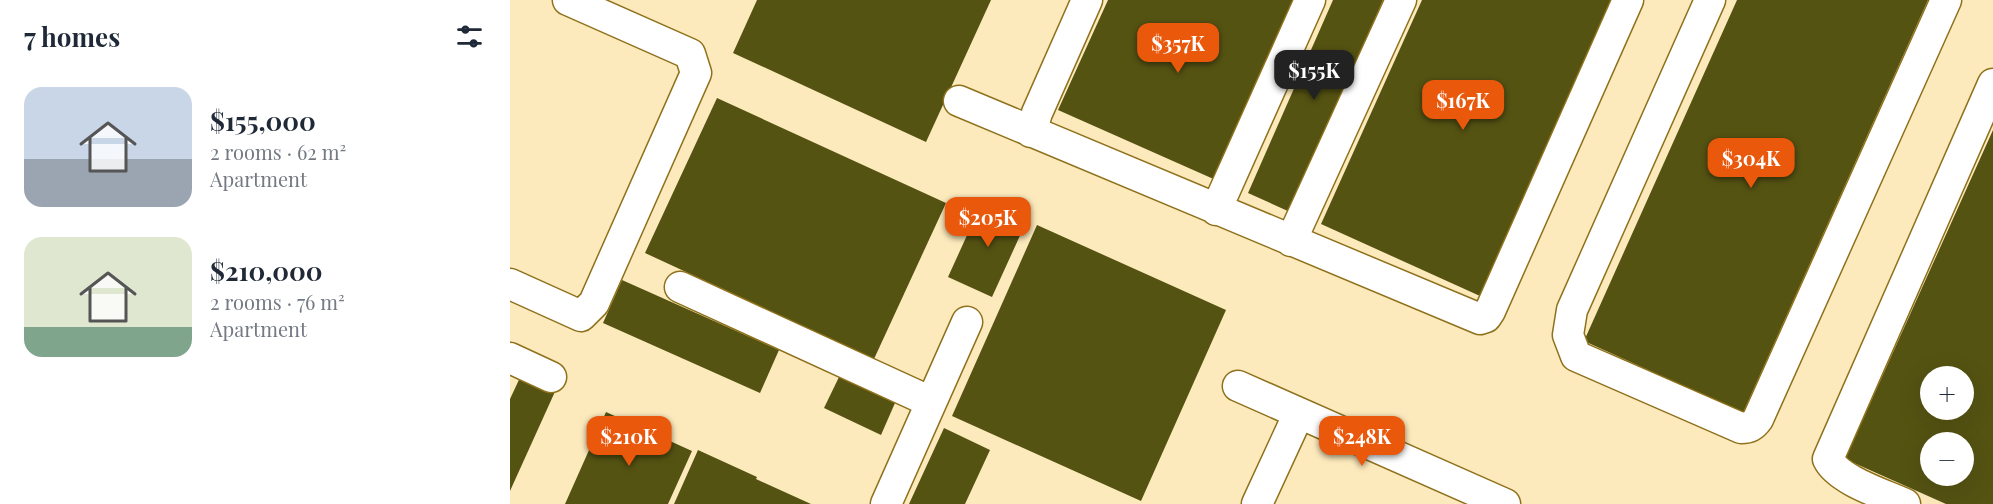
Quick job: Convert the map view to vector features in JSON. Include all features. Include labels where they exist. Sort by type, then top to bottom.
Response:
[{"type":"street","points":[[510,284],[581,316],[594,303],[696,74],[690,54],[568,0]]},
{"type":"street","points":[[1031,132],[1037,113],[1087,0]]},
{"type":"street","points":[[1216,210],[1310,0]]},
{"type":"street","points":[[1291,241],[1401,0]]},
{"type":"street","points":[[959,101],[1477,319],[1486,317],[1628,0]]},
{"type":"street","points":[[1710,0],[1572,310],[1568,335],[1576,356],[1741,428],[1746,428],[1753,426],[1758,419],[1946,0]]},
{"type":"street","points":[[1905,504],[1843,476],[1832,467],[1828,459],[1993,84]]},
{"type":"street","points":[[680,286],[931,402]]},
{"type":"street","points":[[886,504],[967,322]]},
{"type":"street","points":[[510,358],[551,377]]},
{"type":"street","points":[[1238,386],[1299,413],[1454,494],[1505,504]]},
{"type":"street","points":[[1257,504],[1299,413]]},
{"type":"building","points":[[757,0],[991,0],[926,142],[733,53]]},
{"type":"building","points":[[1108,0],[1299,0],[1218,181],[1058,110]]},
{"type":"building","points":[[1333,0],[1383,0],[1290,212],[1248,193]]},
{"type":"building","points":[[1422,0],[1613,0],[1480,296],[1321,224]]},
{"type":"building","points":[[1737,0],[1928,0],[1743,413],[1584,341]]},
{"type":"building","points":[[717,98],[946,203],[874,359],[645,253]]},
{"type":"building","points":[[1993,130],[1993,504],[1946,504],[1845,459]]},
{"type":"building","points":[[984,198],[1028,218],[992,297],[948,277]]},
{"type":"building","points":[[1037,225],[1226,310],[1141,501],[952,416]]},
{"type":"building","points":[[622,280],[779,350],[760,393],[603,323]]},
{"type":"building","points":[[524,369],[558,385],[510,491],[510,399]]},
{"type":"building","points":[[839,377],[895,403],[881,435],[824,408]]},
{"type":"building","points":[[606,412],[692,451],[668,504],[565,504]]},
{"type":"building","points":[[944,428],[990,450],[965,504],[909,504]]},
{"type":"building","points":[[698,450],[757,477],[756,479],[811,504],[674,504]]}]
